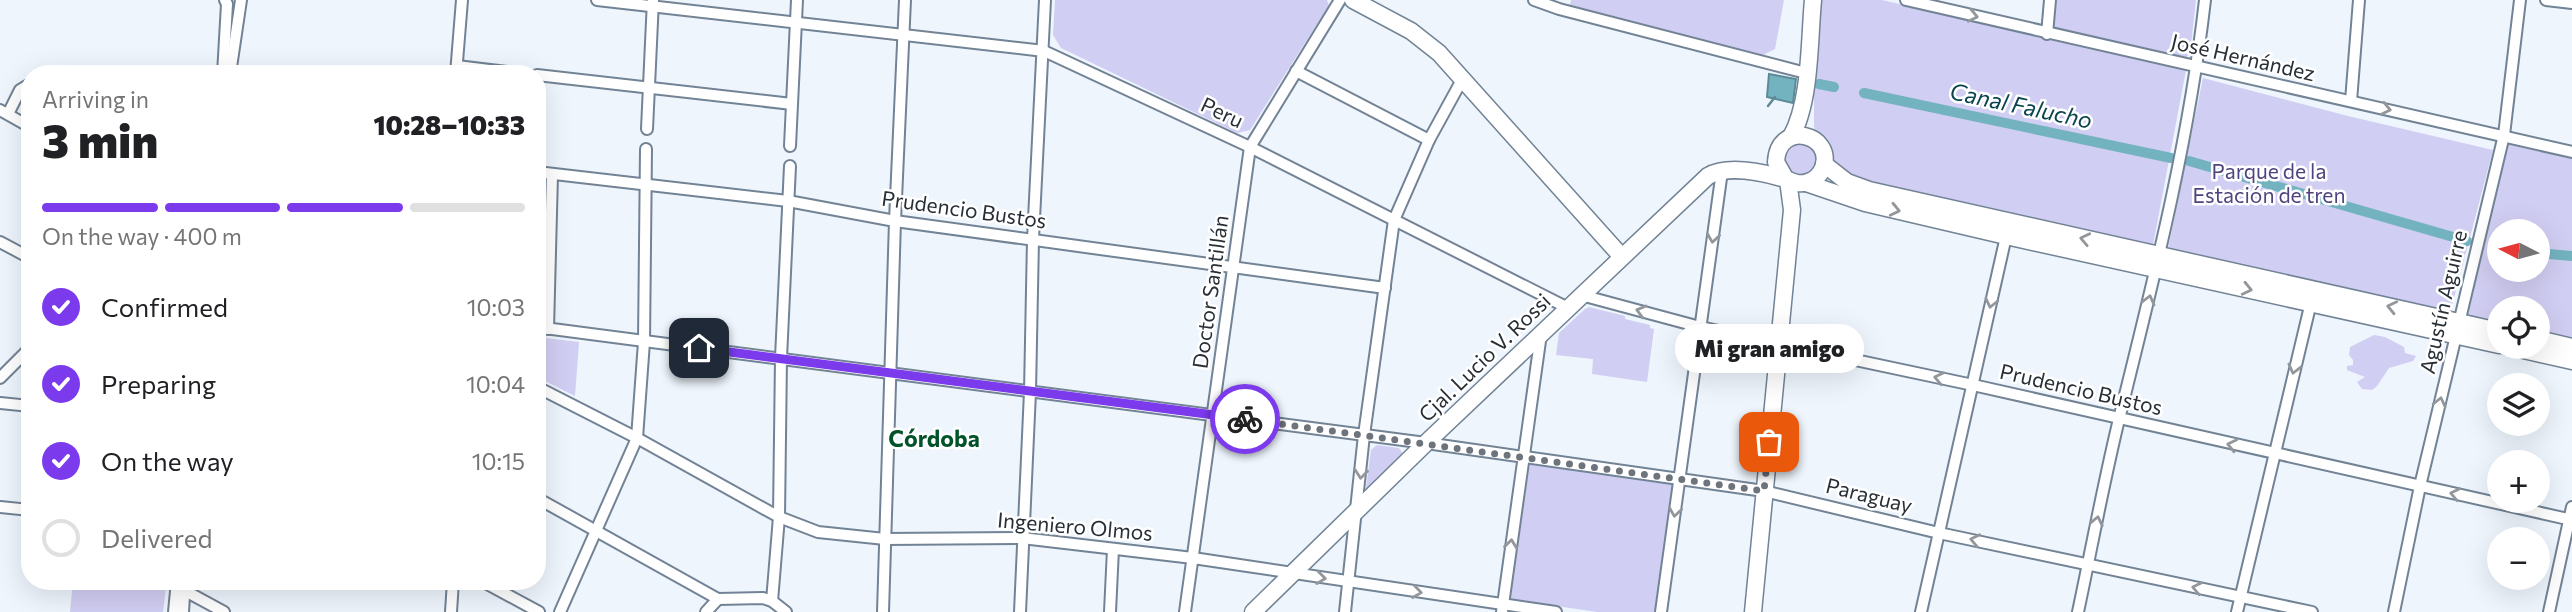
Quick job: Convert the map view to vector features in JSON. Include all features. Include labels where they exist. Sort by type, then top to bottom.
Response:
[{"type":"main road","points":[[1353,0],[1411,31],[1439,53],[1622,257]]},
{"type":"main road","points":[[1791,137],[1809,137],[1821,146],[1824,164],[1819,175],[1796,181],[1778,169],[1776,158],[1782,144],[1791,137],[1800,116],[1813,0]]},
{"type":"main road","points":[[1804,96],[1809,137]]},
{"type":"main road","name":"Cjal. Lucio V. Rossi","points":[[1254,612],[1426,443],[1708,176],[1728,171],[1756,170],[1776,158]]},
{"type":"main road","points":[[1824,164],[1847,182],[1869,190],[2008,230]]},
{"type":"main road","points":[[1728,171],[1796,181],[1865,203],[2008,230],[2457,328],[2487,330]]},
{"type":"main road","points":[[1753,612],[1796,181]]},
{"type":"main road","points":[[2457,328],[2487,340]]},
{"type":"main road","points":[[2550,342],[2572,347]]},
{"type":"main road","points":[[2550,356],[2572,361]]},
{"type":"street","points":[[224,65],[225,0]]},
{"type":"street","points":[[231,65],[241,0]]},
{"type":"street","points":[[457,65],[462,0]]},
{"type":"street","name":"Peru","points":[[597,0],[653,3],[1044,51],[1250,147],[1568,308]]},
{"type":"street","points":[[790,146],[797,0]]},
{"type":"street","points":[[883,612],[905,0]]},
{"type":"street","points":[[1020,612],[1021,538],[1030,392],[1033,239],[1045,0]]},
{"type":"street","name":"Doctor Santillán","points":[[1185,612],[1250,147],[1340,0]]},
{"type":"street","points":[[1534,0],[1559,4],[1806,73]]},
{"type":"street","name":"José Hernández","points":[[1906,0],[2572,152]]},
{"type":"street","points":[[2047,33],[2050,0]]},
{"type":"street","points":[[2078,612],[2120,418],[2158,262],[2197,66],[2205,0]]},
{"type":"street","points":[[2351,102],[2359,0]]},
{"type":"street","name":"Agustín Aguirre","points":[[2394,612],[2420,486],[2504,135],[2520,0]]},
{"type":"street","points":[[2546,0],[2572,3]]},
{"type":"street","points":[[647,129],[653,3]]},
{"type":"street","points":[[1296,71],[1429,140]]},
{"type":"street","points":[[546,76],[792,104]]},
{"type":"street","points":[[1345,612],[1364,435],[1394,220],[1429,140],[1463,78]]},
{"type":"street","points":[[21,89],[4,112],[21,122]]},
{"type":"street","points":[[560,612],[636,438],[644,342],[646,149]]},
{"type":"street","points":[[772,601],[779,517],[781,358],[790,166]]},
{"type":"street","points":[[1661,612],[1700,327],[1728,171]]},
{"type":"street","name":"Prudencio Bustos","points":[[546,173],[788,201],[895,221],[1385,288]]},
{"type":"street","points":[[546,277],[552,174]]},
{"type":"street","points":[[1921,612],[2008,230]]},
{"type":"street","points":[[0,242],[21,253]]},
{"type":"street","name":"Prudencio Bustos","points":[[1581,295],[1700,327],[1973,385],[2570,519]]},
{"type":"street","points":[[2237,612],[2312,296]]},
{"type":"street","name":"Paraguay","points":[[546,328],[1426,443],[1764,491],[1939,533],[2312,612]]},
{"type":"street","points":[[1503,608],[1541,334]]},
{"type":"street","points":[[0,378],[21,357]]},
{"type":"street","name":"Ingeniero Olmos","points":[[546,392],[779,517],[818,532],[885,539],[1021,538],[1193,558],[1503,608],[1556,612]]},
{"type":"street","points":[[0,403],[21,405]]},
{"type":"street","points":[[546,503],[718,599],[763,598],[772,601],[786,612]]},
{"type":"street","points":[[0,507],[21,509]]},
{"type":"street","points":[[2549,612],[2572,507]]},
{"type":"street","points":[[1110,612],[1113,549]]},
{"type":"street","points":[[174,612],[177,590]]},
{"type":"street","points":[[179,590],[183,612]]},
{"type":"street","points":[[188,590],[224,612]]},
{"type":"street","points":[[451,612],[452,590]]},
{"type":"street","points":[[499,590],[539,612]]},
{"type":"street","points":[[706,612],[718,599]]},
{"type":"green space","points":[[1055,0],[1327,0],[1329,5],[1250,130],[1237,133],[1061,48],[1053,35]]},
{"type":"green space","points":[[1571,0],[1784,0],[1775,49],[1759,57],[1570,6]]},
{"type":"green space","points":[[1820,0],[1882,0],[2186,70],[2153,245],[1875,185],[1835,167],[1814,127],[1814,77]]},
{"type":"green space","points":[[2053,0],[2196,0],[2190,54],[2186,57],[2050,27]]},
{"type":"green space","name":"Parque de la Estación de tren","points":[[2203,78],[2493,150],[2450,313],[2168,249]]},
{"type":"green space","points":[[1797,139],[1817,148],[1817,172],[1793,180],[1780,154]]},
{"type":"green space","points":[[2508,141],[2572,158],[2572,340],[2550,335],[2550,296],[2487,296],[2487,322],[2467,318],[2487,232],[2487,282],[2550,282],[2550,219],[2490,219]]},
{"type":"green space","points":[[1589,307],[1625,316],[1625,319],[1650,325],[1650,328],[1654,329],[1647,382],[1592,374],[1593,359],[1556,355],[1559,333]]},
{"type":"green space","points":[[2374,335],[2385,337],[2404,347],[2405,353],[2416,356],[2413,361],[2389,368],[2372,390],[2362,389],[2357,382],[2365,377],[2347,370],[2347,366],[2353,365],[2349,355],[2350,347]]},
{"type":"green space","points":[[546,338],[579,342],[575,396],[546,382]]},
{"type":"green space","points":[[1377,445],[1399,448],[1403,454],[1365,495],[1371,450]]},
{"type":"green space","points":[[1530,462],[1675,484],[1656,612],[1597,612],[1509,599]]},
{"type":"green space","points":[[72,590],[166,590],[163,612],[70,612]]},
{"type":"shaded area","points":[[1769,74],[1796,79],[1793,103],[1767,97]]},
{"type":"waterway","name":"Canal Falucho","points":[[1819,84],[1834,87]]},
{"type":"waterway","name":"Canal Falucho","points":[[1864,93],[2171,158]]},
{"type":"waterway","points":[[1768,106],[1775,97]]},
{"type":"waterway","name":"Canal Falucho","points":[[2189,161],[2467,241]]},
{"type":"waterway","name":"Canal Falucho","points":[[2550,254],[2572,256]]},
{"type":"way so far","points":[[1245,419],[1764,491],[1769,442]]},
{"type":"place","name":"Mi gran amigo","points":[[1769,442]]},
{"type":"district","name":"Córdoba","points":[[934,439]]},
{"type":"route","points":[[699,348],[1245,419]]}]
